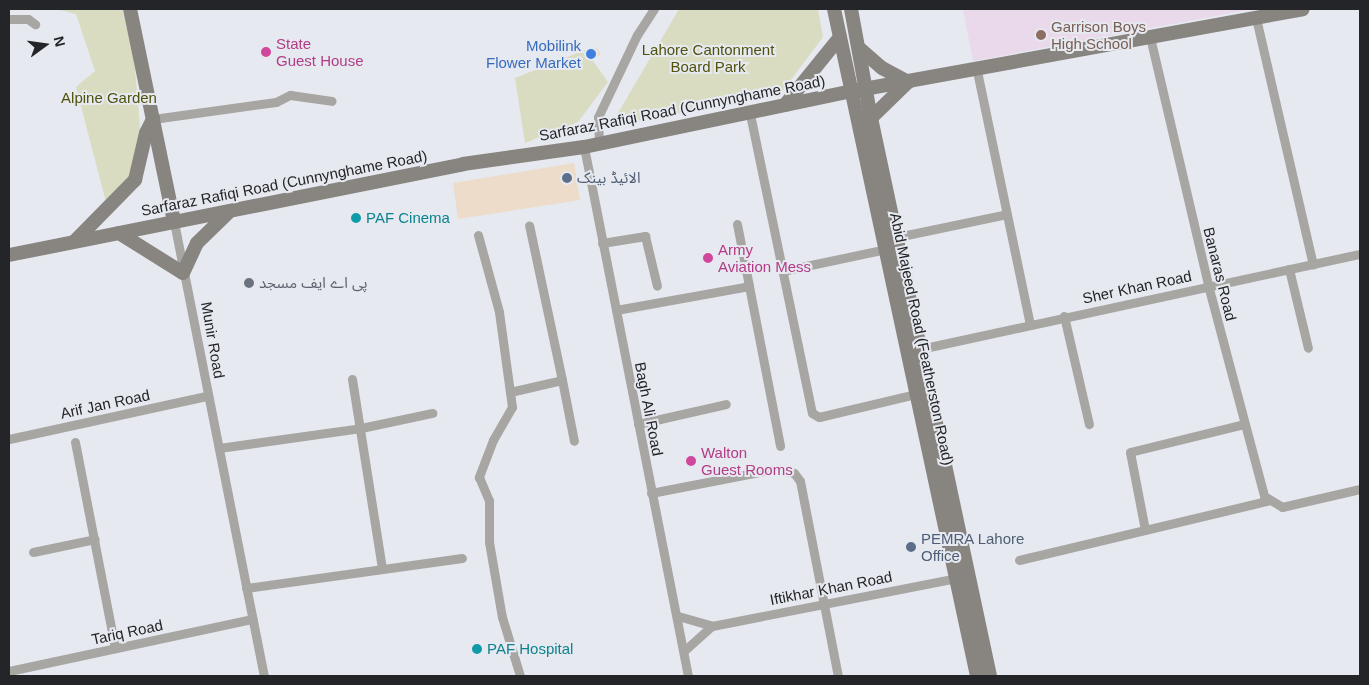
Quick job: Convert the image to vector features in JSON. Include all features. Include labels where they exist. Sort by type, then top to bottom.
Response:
[{"type":"street","name":"Munir Road","points":[[130,9],[264,676]]},
{"type":"street","points":[[599,144],[598,117],[637,35],[654,9]]},
{"type":"street","name":"Abid Majeed Road (Featherston Road)","points":[[834,9],[840,37],[871,118],[897,238],[916,394],[977,676]]},
{"type":"street","name":"Abid Majeed Road (Featherston Road)","points":[[851,9],[859,48],[860,90],[886,249],[909,327],[920,349],[990,676]]},
{"type":"street","name":"Sarfaraz Rafiqi Road (Cunnynghame Road)","points":[[9,256],[74,241],[228,213],[463,164],[584,147],[860,90],[977,71],[1303,9]]},
{"type":"street","points":[[1256,18],[1313,264]]},
{"type":"street","points":[[9,20],[28,19],[35,24]]},
{"type":"street","points":[[785,105],[840,37]]},
{"type":"street","name":"Banaras Road","points":[[1150,37],[1208,285],[1244,424],[1264,496],[1270,500]]},
{"type":"street","points":[[859,48],[882,68],[908,82],[871,118]]},
{"type":"street","points":[[977,71],[1030,324]]},
{"type":"street","points":[[74,241],[136,180],[146,133],[153,119],[276,102],[290,95],[332,101]]},
{"type":"street","points":[[750,114],[814,416],[818,417],[916,394]]},
{"type":"street","name":"Bagh Ali Road","points":[[584,147],[651,493],[686,650],[688,676]]},
{"type":"street","points":[[119,233],[183,273],[197,242],[228,213]]},
{"type":"street","points":[[897,238],[1007,214]]},
{"type":"street","points":[[737,224],[780,446]]},
{"type":"street","points":[[529,225],[574,441]]},
{"type":"street","points":[[478,235],[496,299],[512,407],[493,440],[479,477],[489,502],[489,542],[502,616],[520,676]]},
{"type":"street","points":[[602,243],[645,236],[657,286]]},
{"type":"street","points":[[782,272],[886,249]]},
{"type":"street","name":"Sher Khan Road","points":[[920,349],[1064,316],[1360,254]]},
{"type":"street","points":[[1289,269],[1308,348]]},
{"type":"street","points":[[616,310],[748,286]]},
{"type":"street","points":[[1064,316],[1089,424]]},
{"type":"street","points":[[352,379],[382,568]]},
{"type":"street","points":[[510,392],[562,380]]},
{"type":"street","name":"Arif Jan Road","points":[[9,439],[207,396]]},
{"type":"street","points":[[638,424],[726,404]]},
{"type":"street","points":[[219,448],[361,428],[432,413]]},
{"type":"street","points":[[1145,530],[1130,452],[1244,424]]},
{"type":"street","points":[[75,442],[115,648]]},
{"type":"street","points":[[651,493],[774,469],[794,473],[800,481],[838,676]]},
{"type":"street","points":[[1019,560],[1270,500],[1282,506],[1360,489]]},
{"type":"street","points":[[33,552],[95,539]]},
{"type":"street","points":[[246,588],[462,558]]},
{"type":"street","name":"Iftikhar Khan Road","points":[[678,616],[712,626],[956,578]]},
{"type":"street","name":"Tariq Road","points":[[9,671],[252,619]]},
{"type":"street","points":[[686,650],[712,626]]},
{"type":"shaded area","name":"Garrison Boys High School","points":[[963,9],[1253,9],[973,61]]},
{"type":"shaded area","name":"Mobilink Flower Market","points":[[597,47],[601,55],[584,62],[581,54]]},
{"type":"shaded area","points":[[574,163],[580,200],[458,219],[453,183]]},
{"type":"green space","name":"Alpine Garden","points":[[56,9],[122,9],[134,57],[140,127],[138,155],[128,181],[106,202],[76,87],[95,71],[76,14]]},
{"type":"green space","name":"Lahore Cantonment Board Park","points":[[679,9],[818,9],[823,37],[779,96],[611,125]]},
{"type":"green space","points":[[585,50],[608,82],[578,122],[525,143],[515,78]]},
{"type":"place","name":"Garrison Boys High School","points":[[1041,35]]},
{"type":"place","name":"State Guest House","points":[[266,52]]},
{"type":"place","name":"Mobilink Flower Market","points":[[591,54]]},
{"type":"place","name":"الائیڈ بینک","points":[[567,178]]},
{"type":"place","name":"PAF Cinema","points":[[356,218]]},
{"type":"place","name":"Army Aviation Mess","points":[[708,258]]},
{"type":"place","name":"پی اے ایف مسجد","points":[[249,283]]},
{"type":"place","name":"Walton Guest Rooms","points":[[691,461]]},
{"type":"place","name":"PEMRA Lahore Office","points":[[911,547]]},
{"type":"place","name":"PAF Hospital","points":[[477,649]]}]
